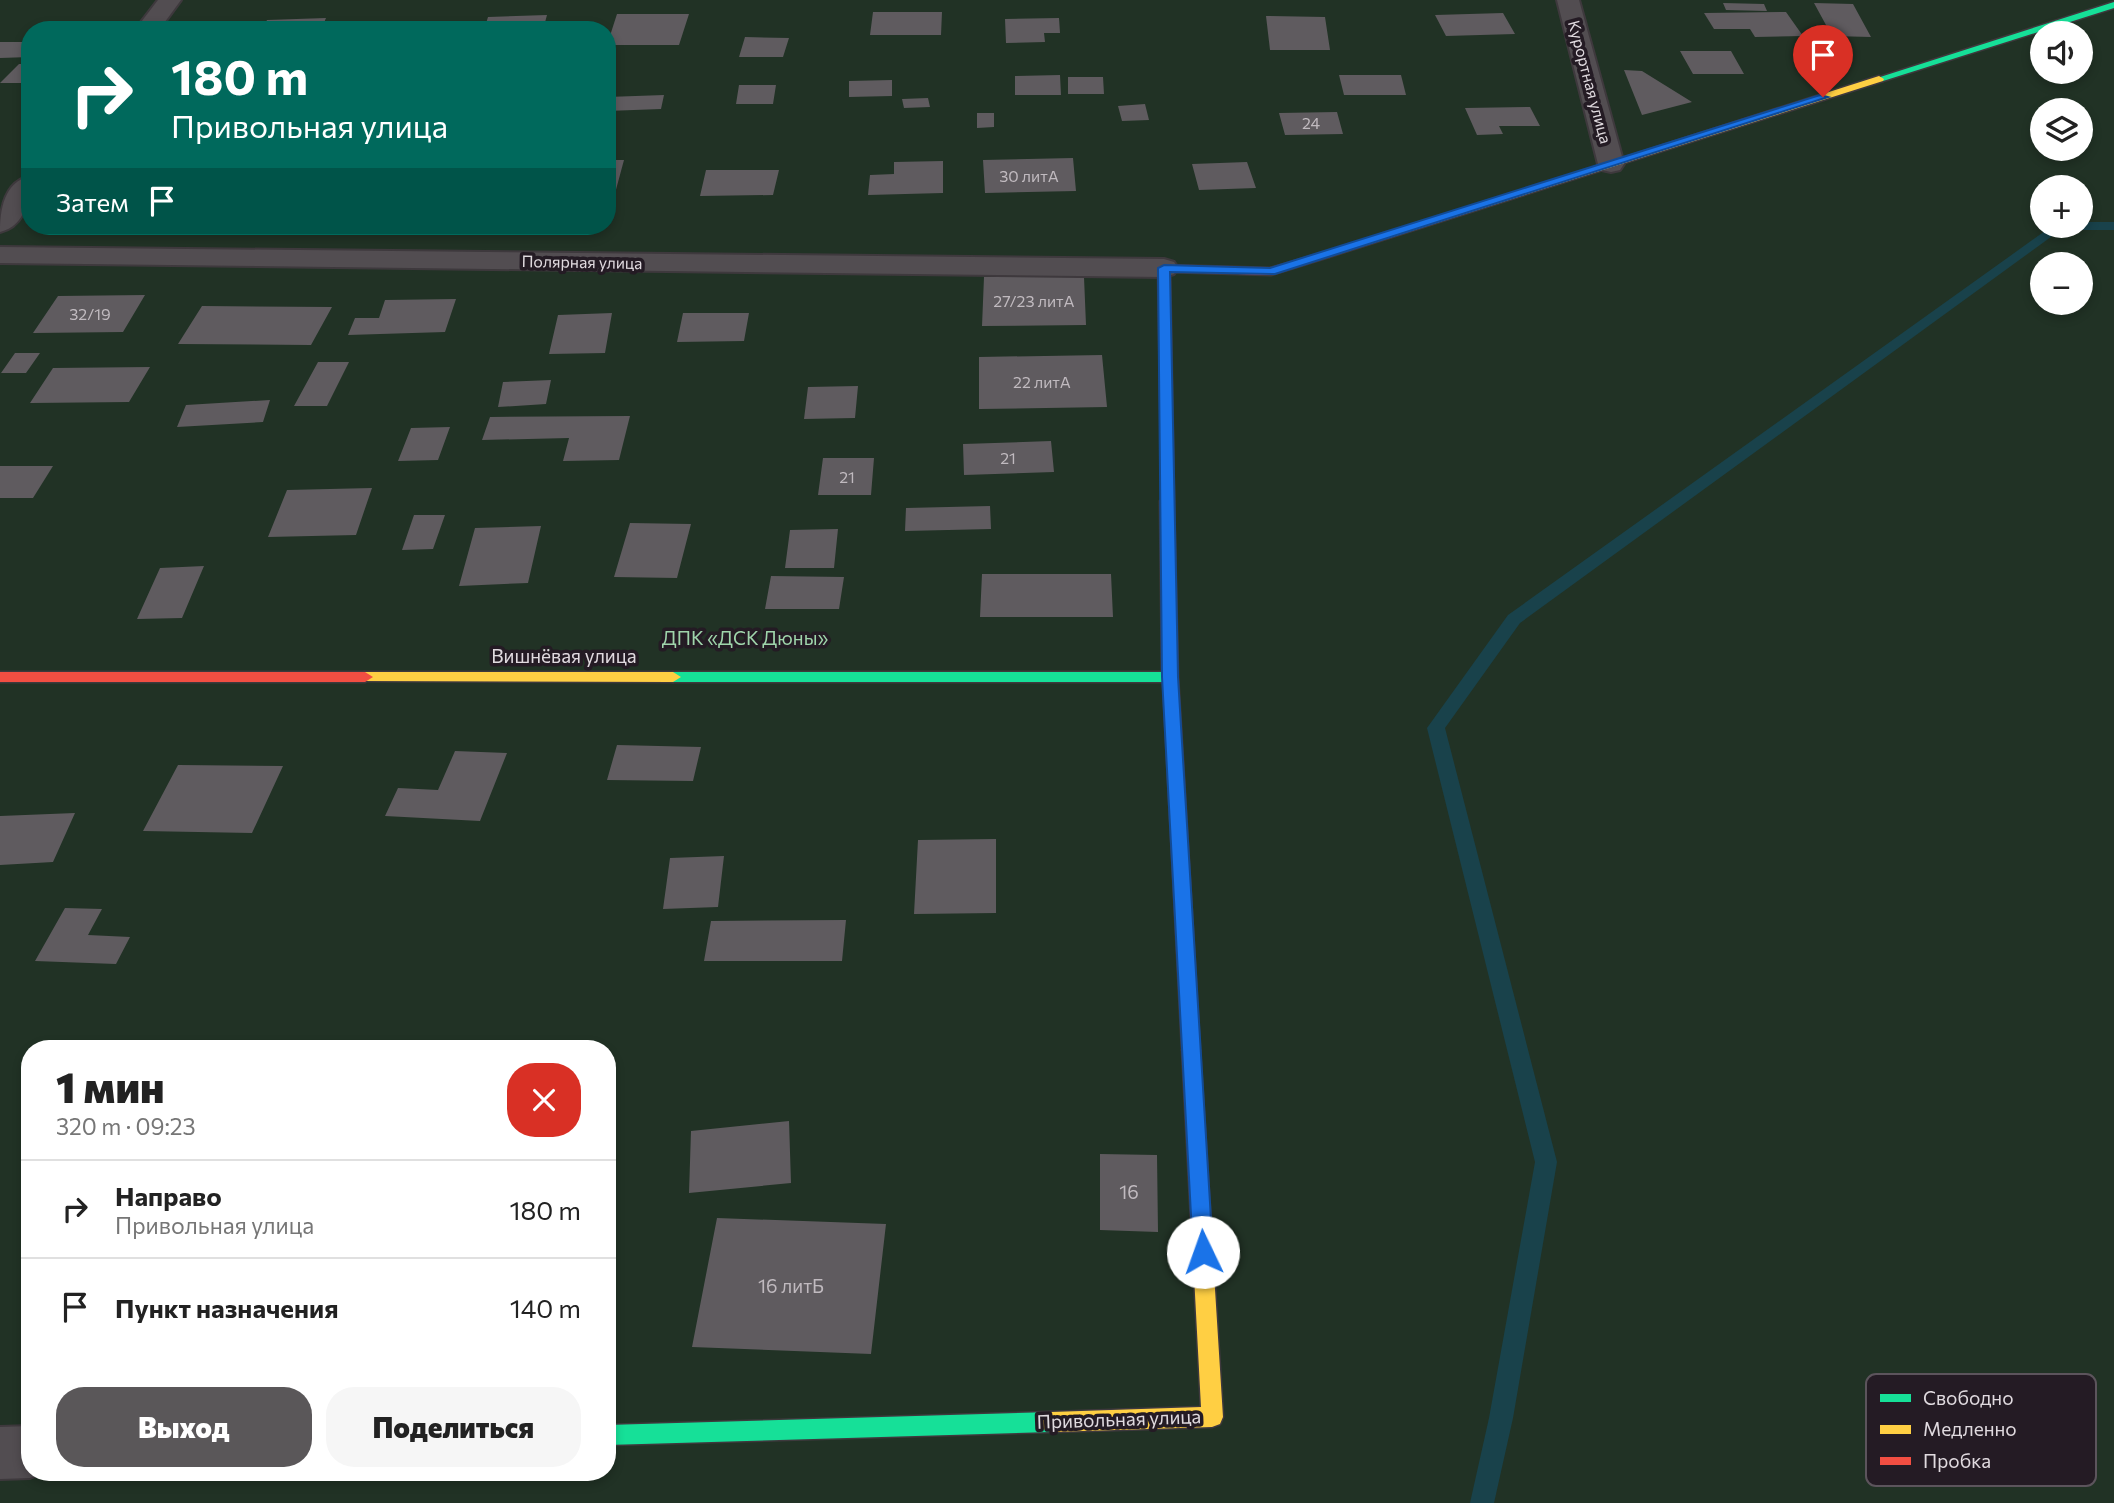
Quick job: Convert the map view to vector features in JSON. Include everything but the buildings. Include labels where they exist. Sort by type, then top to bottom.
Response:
[{"type":"street","points":[[154,21],[170,0]]},
{"type":"street","name":"Курортная улица","points":[[1568,0],[1611,164]]},
{"type":"street","points":[[1164,268],[1271,272],[2114,5]]},
{"type":"street","points":[[0,223],[21,196]]},
{"type":"street","name":"Полярная улица","points":[[0,255],[1164,268]]},
{"type":"street","name":"Привольная улица","points":[[616,1435],[1212,1417],[1170,677],[1164,268]]},
{"type":"street","name":"Вишнёвая улица","points":[[0,677],[1170,677]]},
{"type":"street","points":[[0,1453],[21,1452]]},
{"type":"green space","name":"ДПК «ДСК Дюны»","points":[[0,0],[2114,0],[2114,1503],[0,1503]]},
{"type":"waterway","points":[[2093,226],[2114,226]]},
{"type":"waterway","points":[[1482,1503],[1501,1418],[1546,1162],[1436,728],[1514,619],[2043,238]]},
{"type":"traffic: fast","points":[[1879,79],[2114,5]]},
{"type":"traffic: fast","points":[[1167,501],[1170,677],[1191,1050]]},
{"type":"traffic: fast","points":[[673,677],[1170,677]]},
{"type":"traffic: fast","points":[[616,1435],[1051,1422]]},
{"type":"traffic: slow","points":[[1325,255],[1879,79]]},
{"type":"traffic: slow","points":[[365,677],[673,677]]},
{"type":"traffic: slow","points":[[1051,1422],[1212,1417],[1191,1050]]},
{"type":"traffic: jam","points":[[1167,501],[1164,268],[1271,272],[1325,255]]},
{"type":"traffic: jam","points":[[0,677],[365,677]]},
{"type":"route","points":[[1203,1252],[1170,677],[1164,268],[1271,272],[1823,97]]}]
